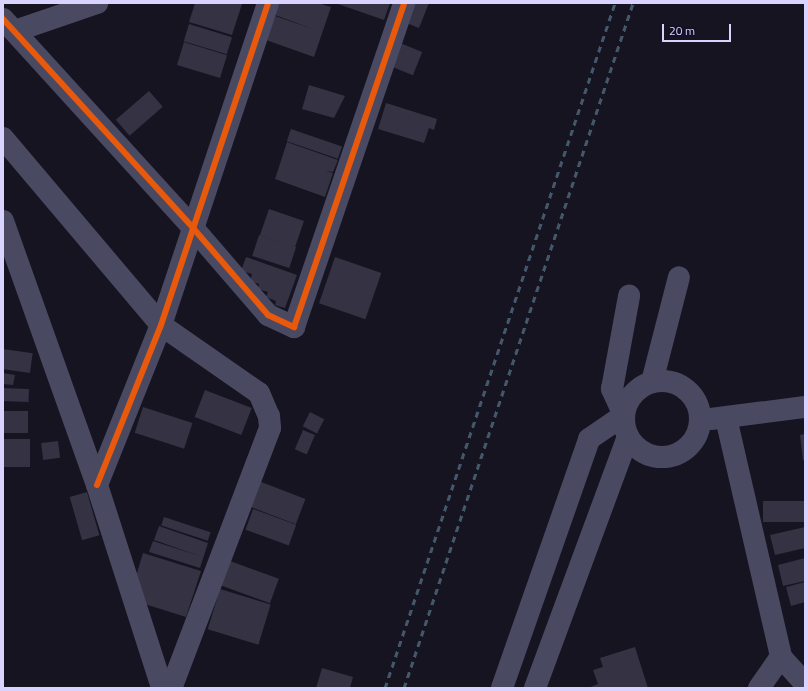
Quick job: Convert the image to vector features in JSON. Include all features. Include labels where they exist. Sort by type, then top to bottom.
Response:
[{"type":"street","points":[[97,3],[9,25],[193,228],[268,315],[294,327],[404,3]]},
{"type":"street","points":[[97,485],[161,325],[268,3]]},
{"type":"street","points":[[3,138],[161,325],[260,394],[269,416],[270,428],[171,688]]},
{"type":"street","points":[[3,221],[97,485],[162,688]]},
{"type":"street","points":[[652,382],[679,277]]},
{"type":"street","points":[[534,688],[628,437],[624,415],[612,389],[629,296]]},
{"type":"street","points":[[502,688],[589,438],[624,415],[632,394],[652,382],[663,381],[685,388],[699,408],[700,420],[691,444],[681,452],[669,456],[657,457],[645,453],[628,437]]},
{"type":"street","points":[[700,420],[726,418],[805,407]]},
{"type":"street","points":[[726,418],[781,657],[805,684]]},
{"type":"street","points":[[759,688],[781,657]]},
{"type":"building","points":[[195,3],[242,4],[232,35],[189,22]]},
{"type":"building","points":[[279,3],[318,3],[331,7],[314,57],[266,40],[275,16],[313,29],[275,15]]},
{"type":"building","points":[[335,3],[390,3],[384,20]]},
{"type":"building","points":[[408,3],[429,3],[419,28],[401,21]]},
{"type":"building","points":[[189,24],[232,37],[227,54],[184,41]]},
{"type":"building","points":[[184,42],[227,55],[220,78],[177,65]]},
{"type":"building","points":[[400,43],[422,52],[413,75],[391,66]]},
{"type":"building","points":[[309,85],[345,96],[334,118],[302,109]]},
{"type":"building","points":[[149,91],[163,107],[130,136],[116,120]]},
{"type":"building","points":[[386,103],[437,119],[434,130],[429,128],[424,143],[378,129]]},
{"type":"building","points":[[291,129],[342,147],[338,159],[287,141]]},
{"type":"building","points":[[287,142],[338,160],[333,172],[326,171],[333,173],[325,197],[275,179]]},
{"type":"building","points":[[269,209],[304,221],[295,248],[260,235]]},
{"type":"building","points":[[259,235],[296,247],[289,268],[252,256]]},
{"type":"building","points":[[246,257],[297,275],[285,308],[275,305],[276,301],[266,297],[268,292],[258,289],[259,284],[250,281],[252,274],[241,271]]},
{"type":"building","points":[[335,257],[381,273],[365,319],[319,303]]},
{"type":"building","points":[[3,349],[33,353],[30,373],[3,369]]},
{"type":"building","points":[[3,373],[15,375],[13,385],[3,384]]},
{"type":"building","points":[[3,388],[29,389],[29,402],[3,401]]},
{"type":"building","points":[[205,390],[252,408],[241,435],[195,417]]},
{"type":"building","points":[[143,407],[192,423],[184,449],[135,433]]},
{"type":"building","points":[[3,411],[28,411],[28,433],[3,433]]},
{"type":"building","points":[[310,412],[324,419],[317,434],[303,426]]},
{"type":"building","points":[[303,430],[315,435],[307,454],[295,449]]},
{"type":"building","points":[[805,434],[805,460],[803,460],[800,435]]},
{"type":"building","points":[[3,439],[30,439],[30,467],[3,467]]},
{"type":"building","points":[[58,441],[60,458],[43,460],[41,443]]},
{"type":"building","points":[[256,480],[305,499],[296,524],[246,505]]},
{"type":"building","points":[[87,492],[99,535],[82,540],[70,497]]},
{"type":"building","points":[[763,501],[805,501],[805,522],[763,522]]},
{"type":"building","points":[[253,509],[296,525],[289,545],[245,530]]},
{"type":"building","points":[[164,517],[211,532],[208,541],[161,526]]},
{"type":"building","points":[[159,526],[208,543],[200,568],[149,552],[153,541],[200,556],[154,540]]},
{"type":"building","points":[[805,527],[805,548],[775,555],[770,535]]},
{"type":"building","points":[[143,553],[201,571],[186,617],[135,601],[133,586]]},
{"type":"building","points":[[805,558],[805,581],[783,586],[778,565]]},
{"type":"building","points":[[230,561],[279,579],[270,603],[221,585]]},
{"type":"building","points":[[805,582],[805,602],[791,606],[786,587]]},
{"type":"building","points":[[220,589],[271,604],[258,645],[208,629]]},
{"type":"building","points":[[635,647],[648,688],[588,688],[598,684],[593,670],[603,667],[600,658]]},
{"type":"building","points":[[322,668],[353,677],[350,688],[316,688]]},
{"type":"railway","points":[[385,688],[615,3]]},
{"type":"railway","points":[[404,688],[633,3]]},
{"type":"cycle path","points":[[97,485],[161,325],[268,3]]},
{"type":"cycle path","points":[[3,19],[193,228],[268,315],[294,327],[404,3]]}]
